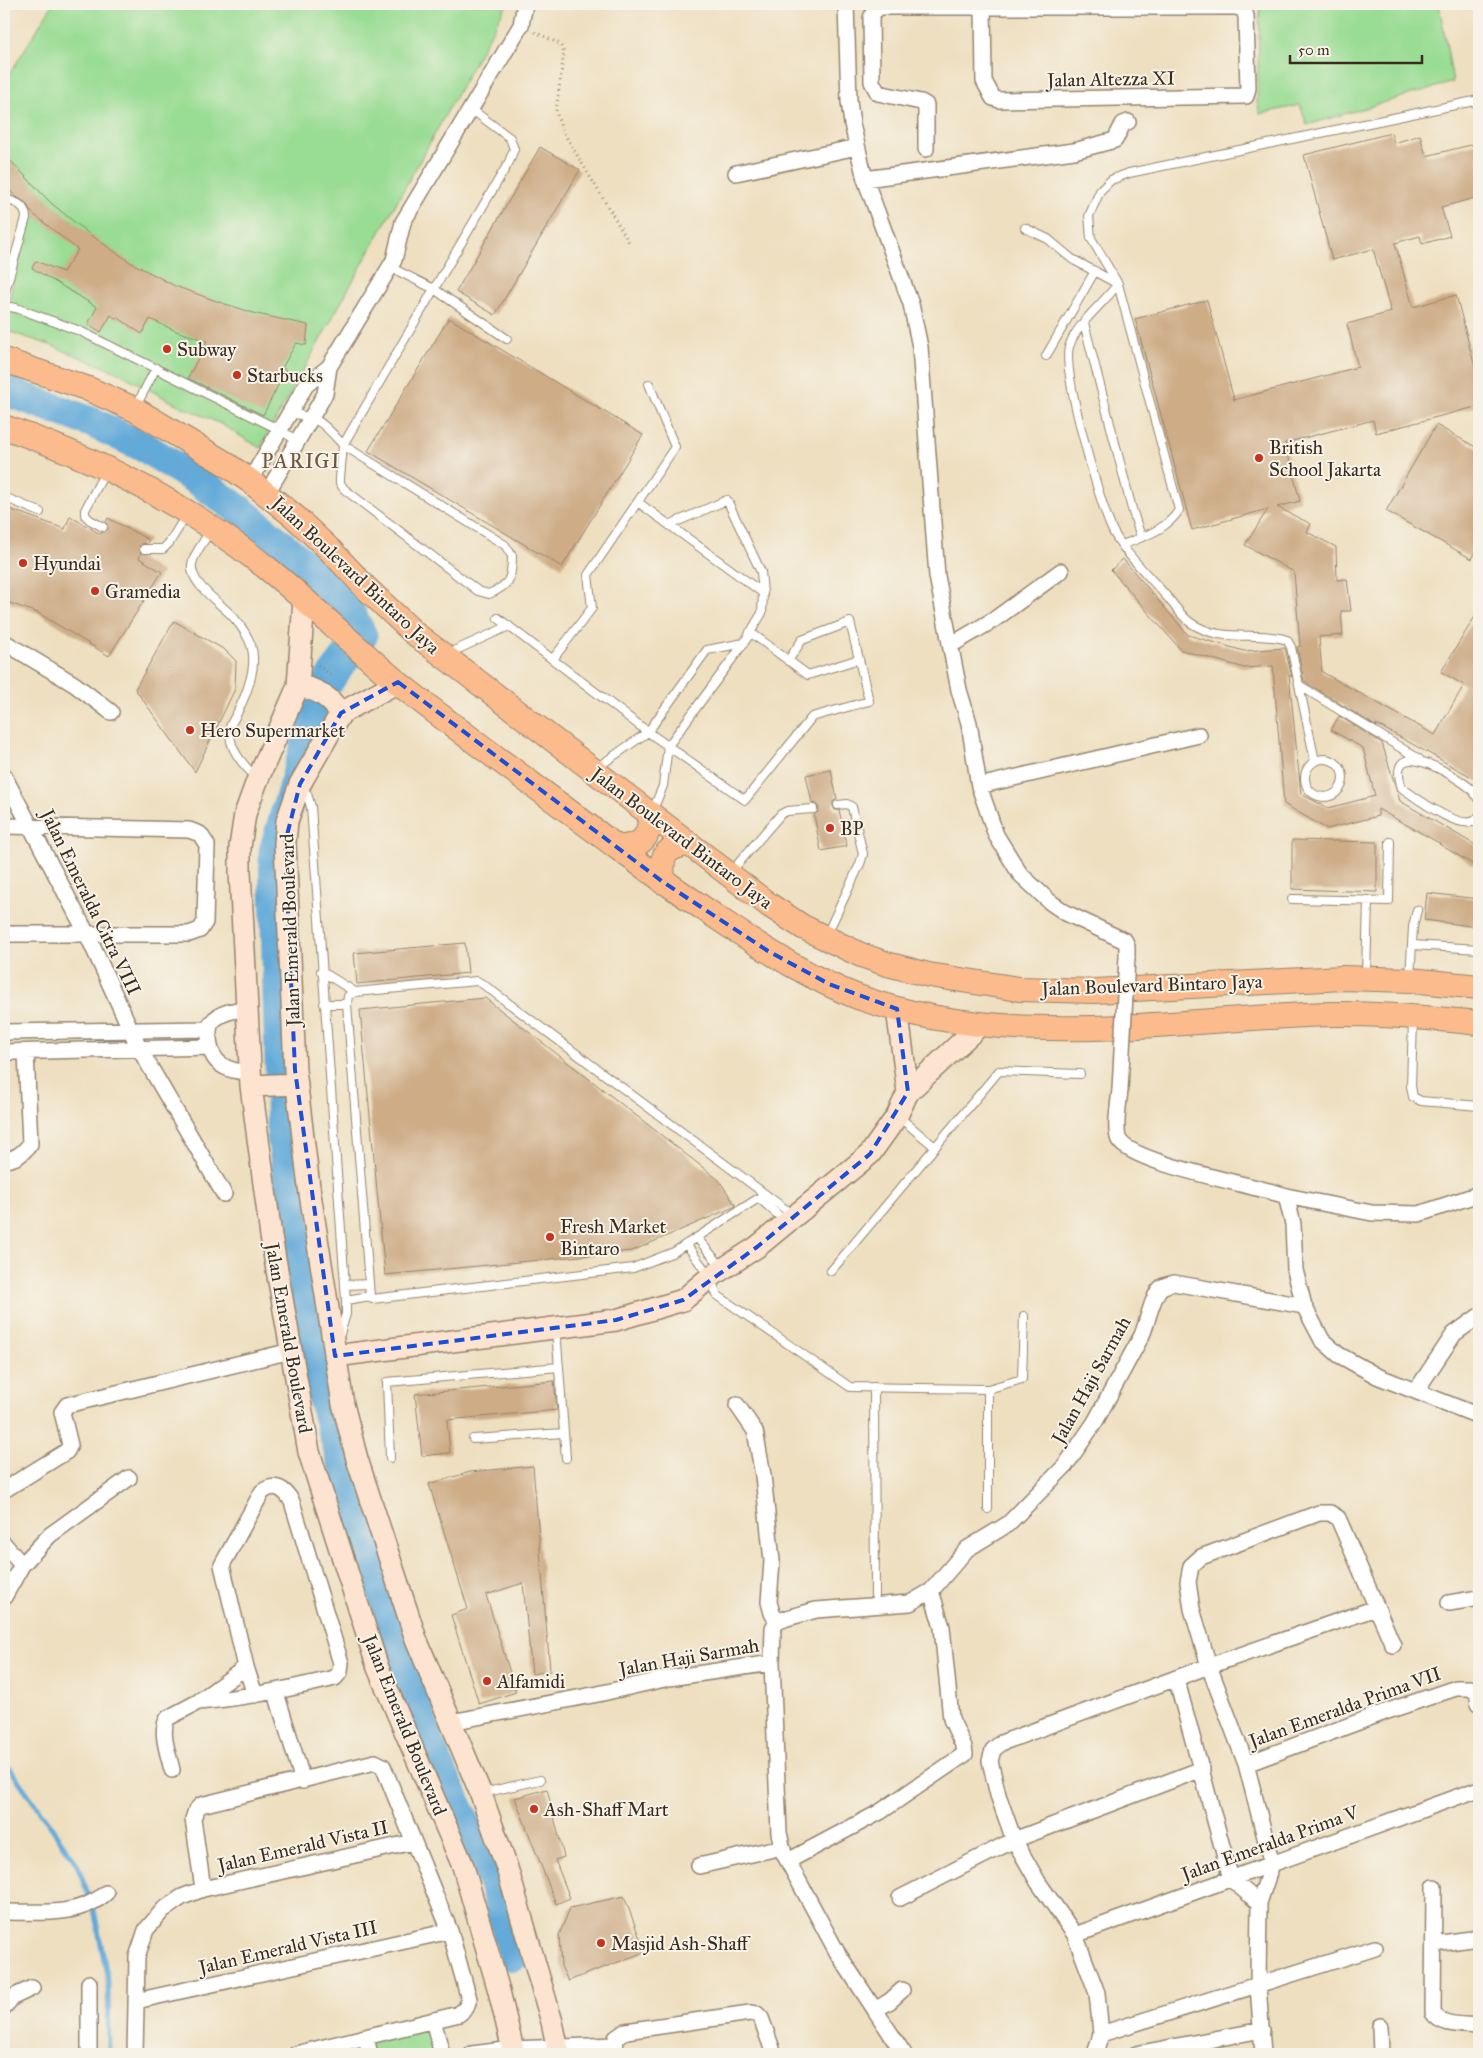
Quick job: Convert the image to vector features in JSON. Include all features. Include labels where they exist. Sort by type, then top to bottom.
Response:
[{"type":"main road","name":"Jalan Boulevard Bintaro Jaya","points":[[4,360],[86,388],[139,400],[259,487],[331,550],[365,587],[414,634],[769,905],[803,927],[861,955],[929,975],[1020,989],[1094,991],[1261,981],[1366,979],[1410,980],[1479,988]]},
{"type":"main road","name":"Jalan Boulevard Bintaro Jaya","points":[[4,427],[54,444],[108,468],[189,512],[264,566],[398,682],[663,882],[796,968],[858,996],[897,1008],[981,1024],[1098,1028],[1309,1015],[1367,1014],[1479,1023]]},
{"type":"main road","name":"Jalan Emerald Boulevard","points":[[304,600],[302,687],[258,779],[246,814],[240,847],[248,1008],[271,1236],[309,1452],[378,1668],[463,1866],[499,1991],[513,2052]]},
{"type":"main road","points":[[302,687],[322,693],[338,709],[398,682]]},
{"type":"main road","name":"Jalan Emerald Boulevard","points":[[338,709],[300,784],[287,821],[285,843],[290,1077],[310,1187],[343,1404],[357,1459],[416,1639],[482,1794],[508,1868],[558,2050]]},
{"type":"main road","points":[[618,848],[633,846],[643,841],[649,831],[651,815]]},
{"type":"main road","points":[[663,882],[662,866],[665,854],[674,846],[689,844]]},
{"type":"main road","points":[[897,1008],[908,1092]]},
{"type":"main road","points":[[335,1351],[616,1320],[683,1300],[717,1273],[757,1247],[870,1154],[897,1116],[908,1092],[981,1024]]},
{"type":"main road","points":[[255,1079],[290,1077]]},
{"type":"street","points":[[259,487],[273,427],[290,413],[306,385],[329,367],[390,267],[394,260],[403,222],[522,25],[525,4]]},
{"type":"street","points":[[846,4],[849,101],[857,147],[865,179],[911,304],[920,347],[937,576],[959,690],[969,723],[979,786],[996,835],[1020,874],[1045,898],[1066,913],[1125,941],[1127,946],[1119,1139],[1125,1145],[1163,1164],[1286,1196],[1372,1213],[1419,1214],[1479,1194]]},
{"type":"street","points":[[926,149],[926,105],[921,102],[878,93],[872,82],[871,18],[874,11],[880,7],[983,5],[1236,7],[1246,10]]},
{"type":"street","name":"Jalan Altezza XI","points":[[983,5],[984,82],[993,98],[1006,101],[1246,96],[1248,88],[1246,10]]},
{"type":"street","points":[[865,179],[1074,151],[1115,140],[1123,124],[1128,122]]},
{"type":"street","points":[[736,172],[857,147]]},
{"type":"street","points":[[259,487],[298,441],[312,417],[325,394],[329,367]]},
{"type":"street","points":[[951,645],[995,619],[1061,571]]},
{"type":"street","points":[[4,642],[74,684],[110,712]]},
{"type":"street","points":[[979,786],[1198,735]]},
{"type":"street","name":"Jalan Emeralda Citra VIII","points":[[4,776],[88,934],[139,1048],[224,1194]]},
{"type":"street","points":[[4,826],[189,830],[200,834],[207,845],[205,922],[200,930],[189,934],[4,934]]},
{"type":"street","points":[[248,1008],[221,1015],[212,1022],[209,1029],[209,1047],[217,1061],[227,1070],[255,1079]]},
{"type":"street","points":[[4,1032],[209,1029]]},
{"type":"street","points":[[4,1052],[209,1047]]},
{"type":"street","points":[[4,1160],[22,1154],[30,1144],[26,1052]]},
{"type":"street","points":[[1286,1196],[1294,1224],[1295,1270],[1304,1306],[1322,1340],[1339,1355],[1377,1376],[1479,1416]]},
{"type":"street","name":"Jalan Haji Sarmah","points":[[450,1722],[669,1678],[772,1663],[773,1628],[777,1622],[816,1610],[910,1603],[931,1591],[967,1549],[1008,1524],[1065,1466],[1095,1422],[1142,1336],[1154,1298],[1162,1287],[1174,1283],[1304,1306]]},
{"type":"street","points":[[1416,1392],[1454,1334],[1476,1323]]},
{"type":"street","points":[[4,1490],[67,1451],[70,1445],[62,1412],[67,1405],[291,1352]]},
{"type":"street","points":[[737,1405],[755,1431],[763,1475],[772,1552],[770,1602],[772,1613],[777,1622]]},
{"type":"street","points":[[4,1597],[22,1566],[50,1535],[129,1478]]},
{"type":"street","points":[[198,1702],[276,1693],[336,1678],[340,1672],[341,1663],[292,1502],[287,1492],[278,1487],[268,1488],[262,1492],[222,1565],[246,1667],[255,1695]]},
{"type":"street","points":[[1263,2054],[1258,1985],[1259,1903],[1272,1864],[1246,1764],[1209,1666],[1192,1609],[1188,1582],[1191,1566],[1201,1557],[1319,1514],[1330,1513],[1338,1518],[1393,1645]]},
{"type":"street","points":[[4,1544],[22,1566]]},
{"type":"street","points":[[699,1866],[785,1854],[880,1812],[965,1754],[964,1747],[951,1719],[942,1627],[931,1591]]},
{"type":"street","points":[[1449,1603],[1479,1598]]},
{"type":"street","points":[[1095,2054],[1101,2034],[1097,1993],[1075,1935],[1038,1882],[1014,1840],[998,1795],[990,1761],[993,1750],[1001,1743],[1176,1678],[1376,1608]]},
{"type":"street","points":[[772,1663],[779,1833],[785,1854],[837,1952],[904,2054]]},
{"type":"street","points":[[172,1770],[165,1734],[165,1722],[168,1718],[198,1702],[246,1667]]},
{"type":"street","points":[[1176,1678],[1231,1879],[1259,1903]]},
{"type":"street","name":"Jalan Emeralda Prima VII","points":[[1246,1764],[1385,1712],[1456,1688],[1470,1688],[1477,1693],[1479,1702]]},
{"type":"street","points":[[276,1693],[303,1781]]},
{"type":"street","points":[[203,1889],[193,1819],[196,1810],[201,1805],[376,1762],[383,1766],[412,1842],[450,1931],[469,2000],[466,2008],[459,2014],[296,2054]]},
{"type":"street","points":[[900,1898],[1014,1840],[1202,1769]]},
{"type":"street","name":"Jalan Emeralda Prima V","points":[[1075,1935],[1479,1789]]},
{"type":"street","name":"Jalan Emerald Vista II","points":[[135,2054],[136,1957],[146,1930],[162,1910],[182,1897],[203,1889],[412,1842]]},
{"type":"street","points":[[1434,1887],[1433,2013],[1437,2019],[1444,2022],[1479,2026]]},
{"type":"street","points":[[4,1912],[76,1909],[97,1899]]},
{"type":"street","name":"Jalan Emerald Vista III","points":[[136,2001],[450,1931]]},
{"type":"street","points":[[1434,1944],[1479,1938]]},
{"type":"street","points":[[1101,2034],[1375,1948]]},
{"type":"street","points":[[89,1984],[89,2054]]},
{"type":"street","points":[[4,2007],[13,1997],[32,1988]]},
{"type":"street","points":[[875,2010],[890,2001],[902,1990]]},
{"type":"street","points":[[472,2054],[558,2050],[615,2050],[616,2038],[626,2031],[750,2013],[757,2014],[761,2018],[774,2054]]},
{"type":"street","points":[[433,2020],[442,2054]]},
{"type":"street","points":[[1380,2026],[1381,2054]]},
{"type":"street","points":[[1136,2054],[1262,2030]]},
{"type":"street","points":[[366,2038],[370,2054]]},
{"type":"lane","points":[[1122,545],[1158,530],[1174,518],[1179,510],[1118,284],[1091,238],[1089,216],[1100,191],[1111,180],[1129,173],[1479,100]]},
{"type":"lane","points":[[290,413],[312,417],[324,424],[343,445],[504,545],[512,556],[510,578],[504,587],[489,594],[478,591],[344,489],[340,483],[343,445],[509,162],[514,149],[510,138],[471,109]]},
{"type":"lane","points":[[4,199],[20,204],[26,211],[26,218],[4,295]]},
{"type":"lane","points":[[1025,228],[1048,239],[1072,259],[1118,284]]},
{"type":"lane","points":[[390,267],[434,289],[507,339]]},
{"type":"lane","points":[[1046,356],[1095,272]]},
{"type":"lane","points":[[1118,284],[1077,330],[1069,347],[1068,358],[1072,390],[1111,529],[1122,545],[1189,622],[1208,633],[1287,640],[1299,685],[1315,761]]},
{"type":"lane","points":[[4,306],[16,308],[80,331],[298,441]]},
{"type":"lane","points":[[1084,323],[1141,537]]},
{"type":"lane","points":[[139,400],[156,368]]},
{"type":"lane","points":[[553,659],[592,608],[588,575],[639,503],[674,447],[649,384]]},
{"type":"lane","points":[[103,527],[90,520],[85,515],[85,510],[108,468]]},
{"type":"lane","points":[[4,497],[40,512]]},
{"type":"lane","points":[[651,815],[663,786],[668,746],[744,643],[762,613],[761,572],[727,500],[669,525]]},
{"type":"lane","points":[[639,503],[763,593]]},
{"type":"lane","points":[[144,549],[163,549],[189,512]]},
{"type":"lane","points":[[212,529],[192,563],[193,573],[211,598],[235,618],[251,646],[253,666],[248,686],[229,727],[232,746],[242,764],[258,779]]},
{"type":"lane","points":[[498,618],[648,732],[745,800],[812,717],[869,701],[850,622],[802,640],[788,661]]},
{"type":"lane","points":[[443,656],[509,626]]},
{"type":"lane","points":[[750,632],[808,676],[859,659]]},
{"type":"lane","points":[[592,770],[648,732],[707,650],[744,643]]},
{"type":"lane","points":[[1299,685],[1419,760],[1466,785],[1479,800]]},
{"type":"lane","points":[[1329,760],[1336,763],[1340,769],[1342,783],[1339,789],[1330,796],[1318,796],[1313,793],[1306,783],[1307,770],[1315,761],[1329,760]]},
{"type":"lane","points":[[1419,760],[1406,760],[1401,764],[1398,772],[1402,788],[1460,823],[1468,824],[1478,820],[1479,816]]},
{"type":"lane","points":[[300,784],[307,794],[311,807],[321,971],[346,1300],[346,1314],[335,1351]]},
{"type":"lane","points":[[826,938],[863,854],[852,807],[848,804],[838,805]]},
{"type":"lane","points":[[729,874],[781,814],[787,811],[813,810]]},
{"type":"lane","points":[[1292,899],[1389,901],[1390,842]]},
{"type":"lane","points":[[1366,979],[1368,900]]},
{"type":"lane","points":[[1410,980],[1417,910]]},
{"type":"lane","points":[[1412,946],[1479,949]]},
{"type":"lane","points":[[321,971],[355,992]]},
{"type":"lane","points":[[370,1296],[346,1004],[348,996],[355,992],[481,982],[791,1219]]},
{"type":"lane","points":[[324,1004],[346,1004]]},
{"type":"lane","points":[[1413,1018],[1411,1078],[1413,1097],[1421,1101],[1479,1106]]},
{"type":"lane","points":[[830,1271],[999,1071],[1080,1074]]},
{"type":"lane","points":[[897,1116],[935,1147]]},
{"type":"lane","points":[[346,1300],[370,1296],[372,1299],[633,1268],[674,1252],[762,1196]]},
{"type":"lane","points":[[697,1238],[717,1273],[718,1295],[850,1387],[988,1390],[1022,1379],[1024,1316]]},
{"type":"lane","points":[[686,1244],[717,1273]]},
{"type":"lane","points":[[345,1285],[369,1284]]},
{"type":"lane","points":[[556,1328],[566,1458]]},
{"type":"lane","points":[[390,1458],[387,1382],[559,1367]]},
{"type":"lane","points":[[874,1387],[875,1595]]},
{"type":"lane","points":[[988,1390],[988,1509]]},
{"type":"lane","points":[[473,1439],[564,1433]]},
{"type":"lane","points":[[482,1794],[540,1780]]},
{"type":"path","points":[[522,25],[560,44],[564,54],[556,111],[561,128],[630,244]]},
{"type":"highlighted area","points":[[398,682],[663,882],[768,951],[829,984],[897,1009],[908,1092],[870,1154],[757,1247],[683,1300],[616,1320],[335,1356],[295,1070],[285,843],[300,784],[341,713]]},
{"type":"green space","points":[[53,4],[507,4],[260,448],[221,424],[174,403],[119,373],[50,345],[4,330],[4,322],[27,221],[19,201],[4,189],[4,83]]},
{"type":"green space","points":[[1260,4],[1439,4],[1453,82],[1307,125],[1300,105],[1260,114],[1257,102]]},
{"type":"green space","points":[[433,2020],[442,2054],[370,2054],[366,2038]]},
{"type":"building","points":[[1391,133],[1394,143],[1420,135],[1426,156],[1479,143],[1479,197],[1441,207],[1450,236],[1422,244],[1420,236],[1395,243],[1413,307],[1456,295],[1479,383],[1479,406],[1376,433],[1373,420],[1285,443],[1300,501],[1277,507],[1311,524],[1307,532],[1336,547],[1337,580],[1347,579],[1351,611],[1341,611],[1343,635],[1319,637],[1322,672],[1435,735],[1464,685],[1441,672],[1479,610],[1479,781],[1376,724],[1377,727],[1304,681],[1297,647],[1300,646],[1294,572],[1245,545],[1268,509],[1192,530],[1135,319],[1207,300],[1234,400],[1358,367],[1347,324],[1391,312],[1373,249],[1332,260],[1304,155]]},
{"type":"building","points":[[540,147],[580,170],[495,315],[456,292]]},
{"type":"building","points":[[4,154],[51,203],[88,233],[130,262],[175,286],[219,302],[257,314],[308,325],[306,345],[296,343],[282,368],[286,370],[263,415],[188,378],[207,341],[176,331],[150,319],[142,334],[111,315],[101,332],[88,324],[97,307],[32,268],[36,261],[63,272],[78,250],[31,212],[26,203],[15,196],[4,184]]},
{"type":"building","points":[[449,318],[643,435],[562,567],[368,451]]},
{"type":"building","points":[[1436,425],[1479,449],[1479,545],[1472,559],[1386,511]]},
{"type":"building","name":"Gramedia","points":[[4,507],[65,529],[70,516],[100,534],[108,529],[106,522],[108,518],[149,540],[139,547],[141,554],[139,558],[162,572],[109,656],[38,613],[4,601]]},
{"type":"building","points":[[1123,559],[1188,635],[1244,651],[1285,648],[1292,677],[1289,675],[1301,794],[1328,808],[1375,796],[1363,748],[1331,730],[1339,716],[1382,743],[1400,801],[1479,847],[1479,868],[1439,844],[1441,844],[1378,809],[1378,816],[1327,829],[1284,804],[1273,666],[1245,668],[1181,650],[1111,570]]},
{"type":"building","name":"Hero Supermarket","points":[[174,621],[225,650],[236,661],[235,689],[195,772],[135,689]]},
{"type":"building","name":"BP","points":[[831,770],[837,799],[833,802],[833,806],[835,810],[839,810],[847,846],[821,851],[814,815],[818,812],[819,808],[816,804],[812,803],[806,775]]},
{"type":"building","points":[[1292,840],[1377,842],[1377,892],[1292,889]]},
{"type":"building","points":[[1427,893],[1479,899],[1479,927],[1424,920]]},
{"type":"building","points":[[465,943],[468,973],[357,984],[354,953]]},
{"type":"building","points":[[485,998],[719,1180],[736,1206],[632,1251],[385,1275],[360,1010]]},
{"type":"building","points":[[554,1381],[557,1410],[447,1420],[450,1453],[422,1456],[415,1394]]},
{"type":"building","points":[[533,1466],[550,1671],[532,1674],[523,1583],[486,1595],[516,1692],[479,1704],[451,1615],[468,1609],[429,1484],[470,1472]]},
{"type":"building","points":[[547,1789],[564,1857],[555,1860],[570,1898],[556,1904],[515,1798]]},
{"type":"building","name":"Masjid Ash-Shaff","points":[[624,1896],[645,1952],[568,1981],[561,1966],[559,1935],[570,1908]]},
{"type":"waterway","points":[[4,390],[91,422],[146,448],[201,483],[246,515],[302,562],[349,611],[362,636],[323,688],[274,852],[282,1135],[318,1382],[429,1745],[494,1884],[514,1956]]},
{"type":"waterway","points":[[4,1760],[77,1864],[94,1910],[108,1980],[109,2054]]},
{"type":"place","name":"Subway","points":[[167,349]]},
{"type":"place","name":"Starbucks","points":[[237,375]]},
{"type":"place","name":"British School Jakarta","points":[[1259,458]]},
{"type":"place","name":"Hyundai","points":[[23,563]]},
{"type":"place","name":"Gramedia","points":[[95,591]]},
{"type":"place","name":"Hero Supermarket","points":[[190,730]]},
{"type":"place","name":"BP","points":[[830,828]]},
{"type":"place","name":"Fresh Market Bintaro","points":[[550,1237]]},
{"type":"place","name":"Alfamidi","points":[[487,1681]]},
{"type":"place","name":"Ash-Shaff Mart","points":[[534,1809]]},
{"type":"place","name":"Masjid Ash-Shaff","points":[[601,1943]]},
{"type":"district","name":"PARIGI","points":[[301,461]]}]
